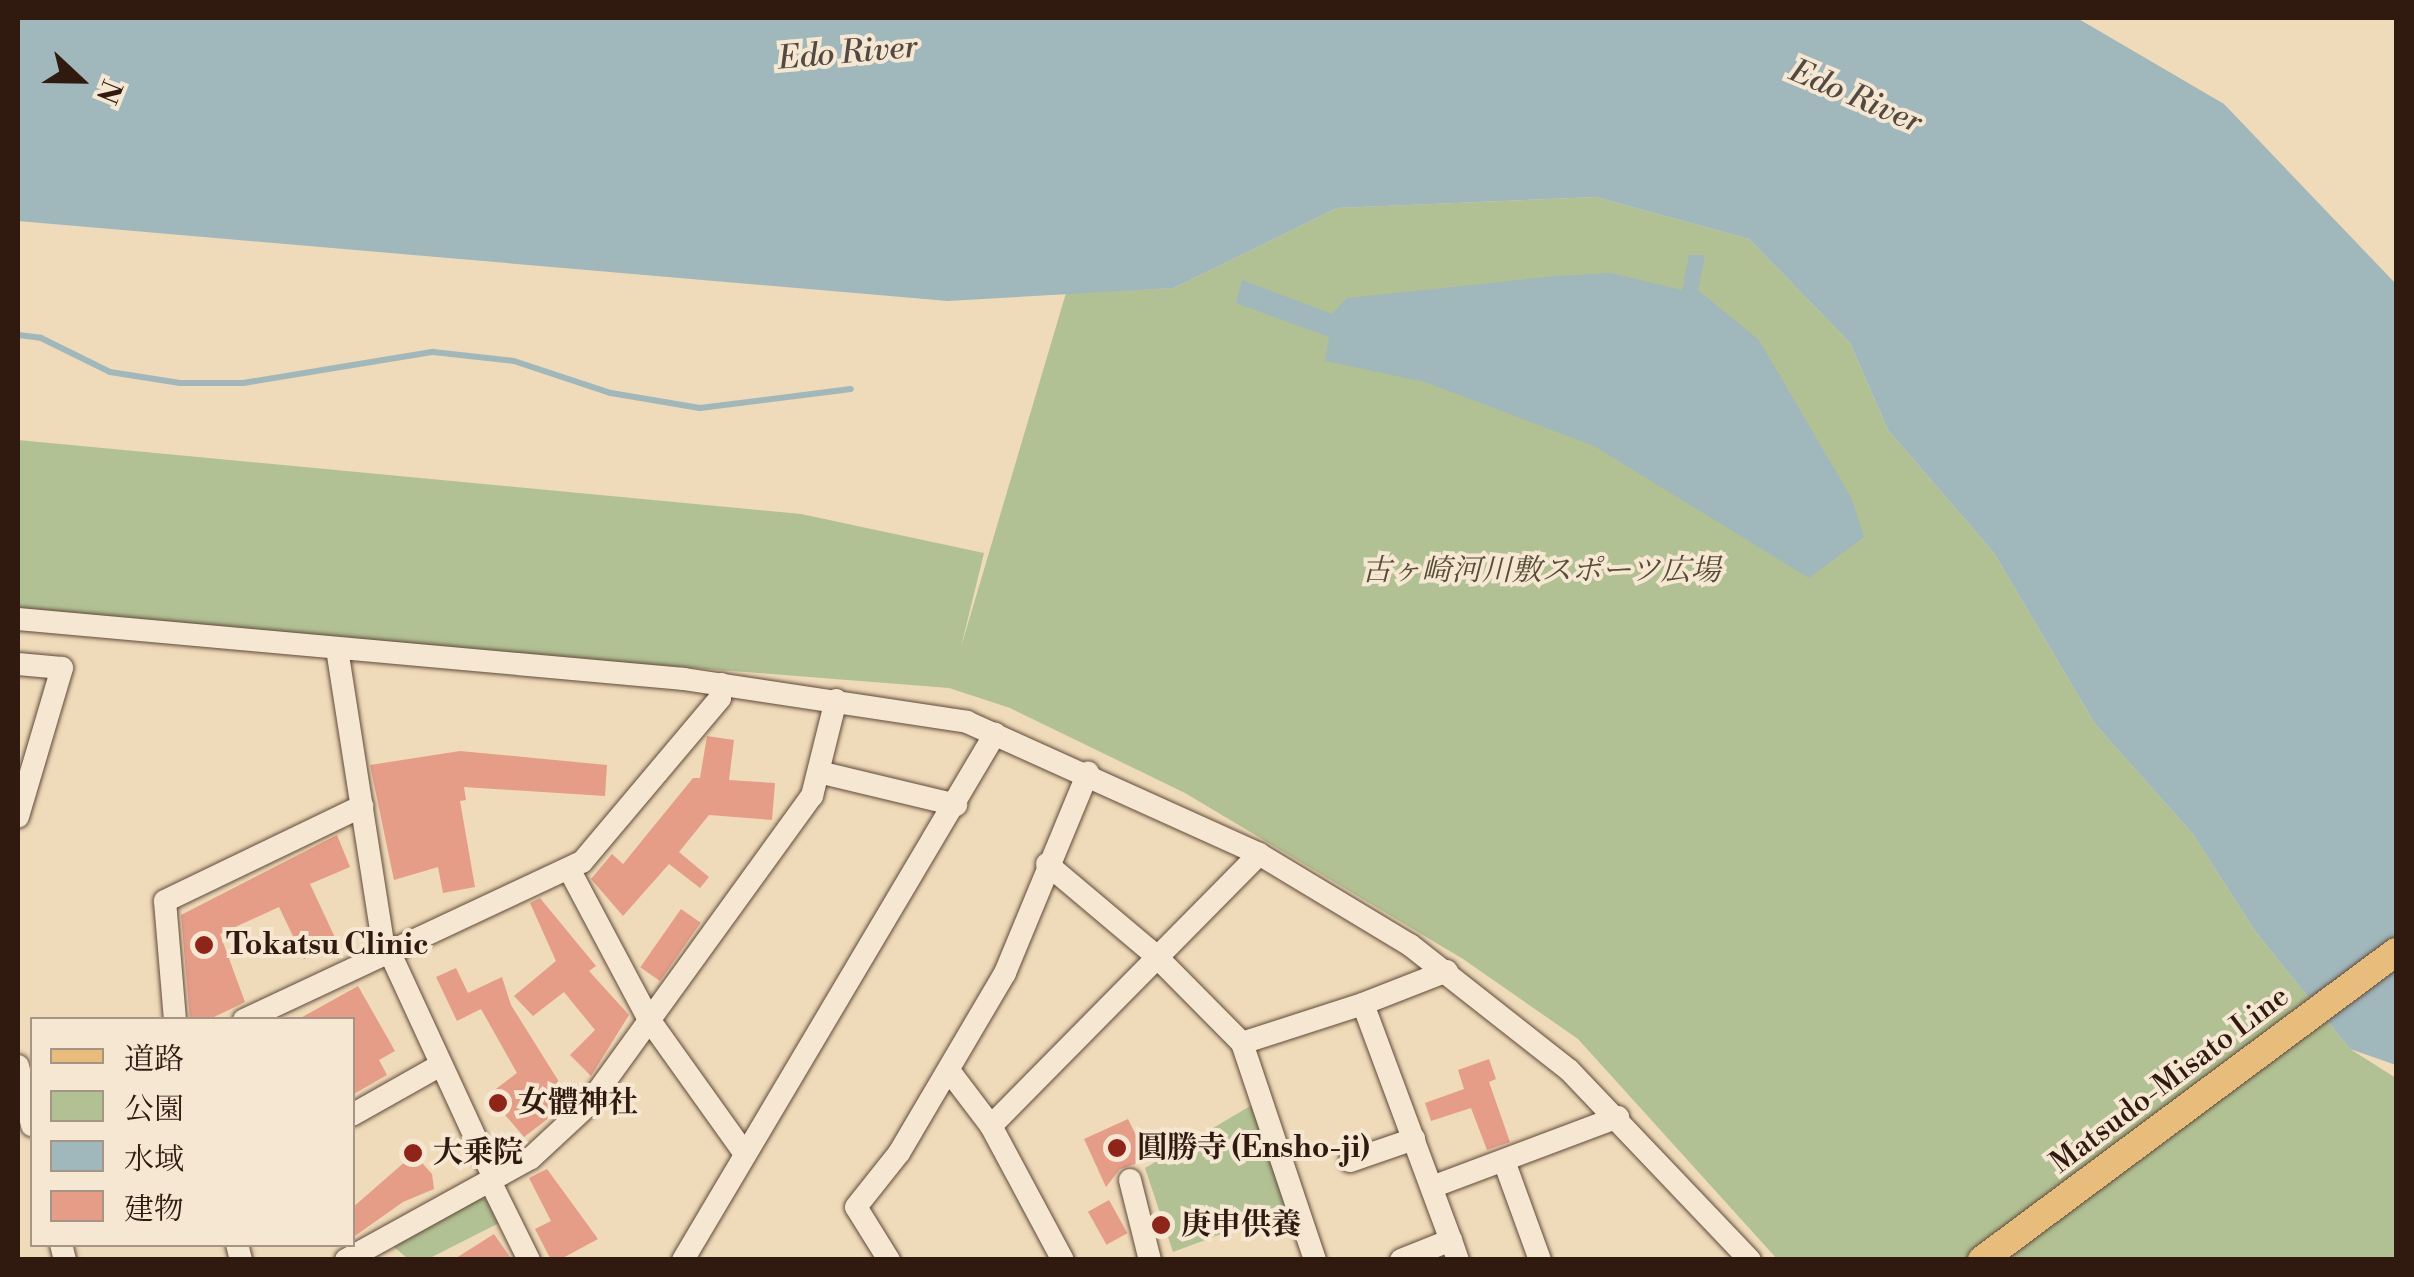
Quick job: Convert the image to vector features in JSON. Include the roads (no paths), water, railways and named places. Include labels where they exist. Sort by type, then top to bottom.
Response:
[{"type":"main road","name":"Matsudo-Misato Line","points":[[1982,1260],[2396,952]]},
{"type":"street","points":[[18,620],[721,684],[933,714],[995,734],[1259,854],[1447,971],[1516,1023],[1618,1117],[1750,1260]]},
{"type":"street","points":[[336,649],[388,954],[529,1260]]},
{"type":"street","points":[[18,664],[62,668],[18,817]]},
{"type":"street","points":[[251,1017],[570,870],[720,698],[721,684]]},
{"type":"street","points":[[346,1260],[492,1180],[565,1130],[823,773],[836,700]]},
{"type":"street","points":[[683,1260],[956,806],[995,734]]},
{"type":"street","points":[[823,773],[956,806]]},
{"type":"street","points":[[888,1260],[856,1207],[950,1072],[1005,974],[1047,864],[1088,773]]},
{"type":"street","points":[[174,1017],[165,901],[362,806]]},
{"type":"street","points":[[991,1126],[1259,854]]},
{"type":"street","points":[[1047,864],[1156,955],[1242,1043],[1315,1260]]},
{"type":"street","points":[[570,870],[648,1018],[746,1154]]},
{"type":"street","points":[[1242,1043],[1363,1004],[1447,971]]},
{"type":"street","points":[[1363,1004],[1455,1250],[1401,1260]]},
{"type":"street","points":[[18,1066],[28,1120]]},
{"type":"street","points":[[355,1113],[439,1066]]},
{"type":"street","points":[[950,1072],[991,1126],[1063,1260]]},
{"type":"street","points":[[1432,1187],[1618,1117]]},
{"type":"street","points":[[1350,1161],[1414,1139]]},
{"type":"street","points":[[1504,1161],[1540,1260]]},
{"type":"street","points":[[1130,1180],[1150,1260]]},
{"type":"water","name":"Edo River","points":[[18,18],[2077,18],[2224,104],[2396,284],[2396,1065],[2350,1049],[2255,931],[2193,834],[2095,724],[1994,553],[1888,430],[1850,343],[1749,239],[1596,197],[1337,208],[1174,288],[948,301],[18,221]]},
{"type":"water","points":[[1689,255],[1705,255],[1698,290],[1759,340],[1852,499],[1864,537],[1809,578],[1594,446],[1425,382],[1325,361],[1329,337],[1236,303],[1242,280],[1332,314],[1347,298],[1556,276],[1611,273],[1682,290]]},
{"type":"waterway","points":[[18,335],[41,338],[110,372],[180,383],[243,383],[433,352],[514,361],[611,393],[700,408],[851,389]]},
{"type":"place","name":"Tokatsu Clinic","points":[[204,945]]},
{"type":"place","name":"女體神社","points":[[498,1103]]},
{"type":"place","name":"圓勝寺 (Ensho-ji)","points":[[1117,1148]]},
{"type":"place","name":"大乗院","points":[[413,1153]]},
{"type":"place","name":"庚申供養","points":[[1161,1225]]},
{"type":"park label","name":"古ヶ崎河川敷スポーツ広場","points":[[1541,571]]}]
